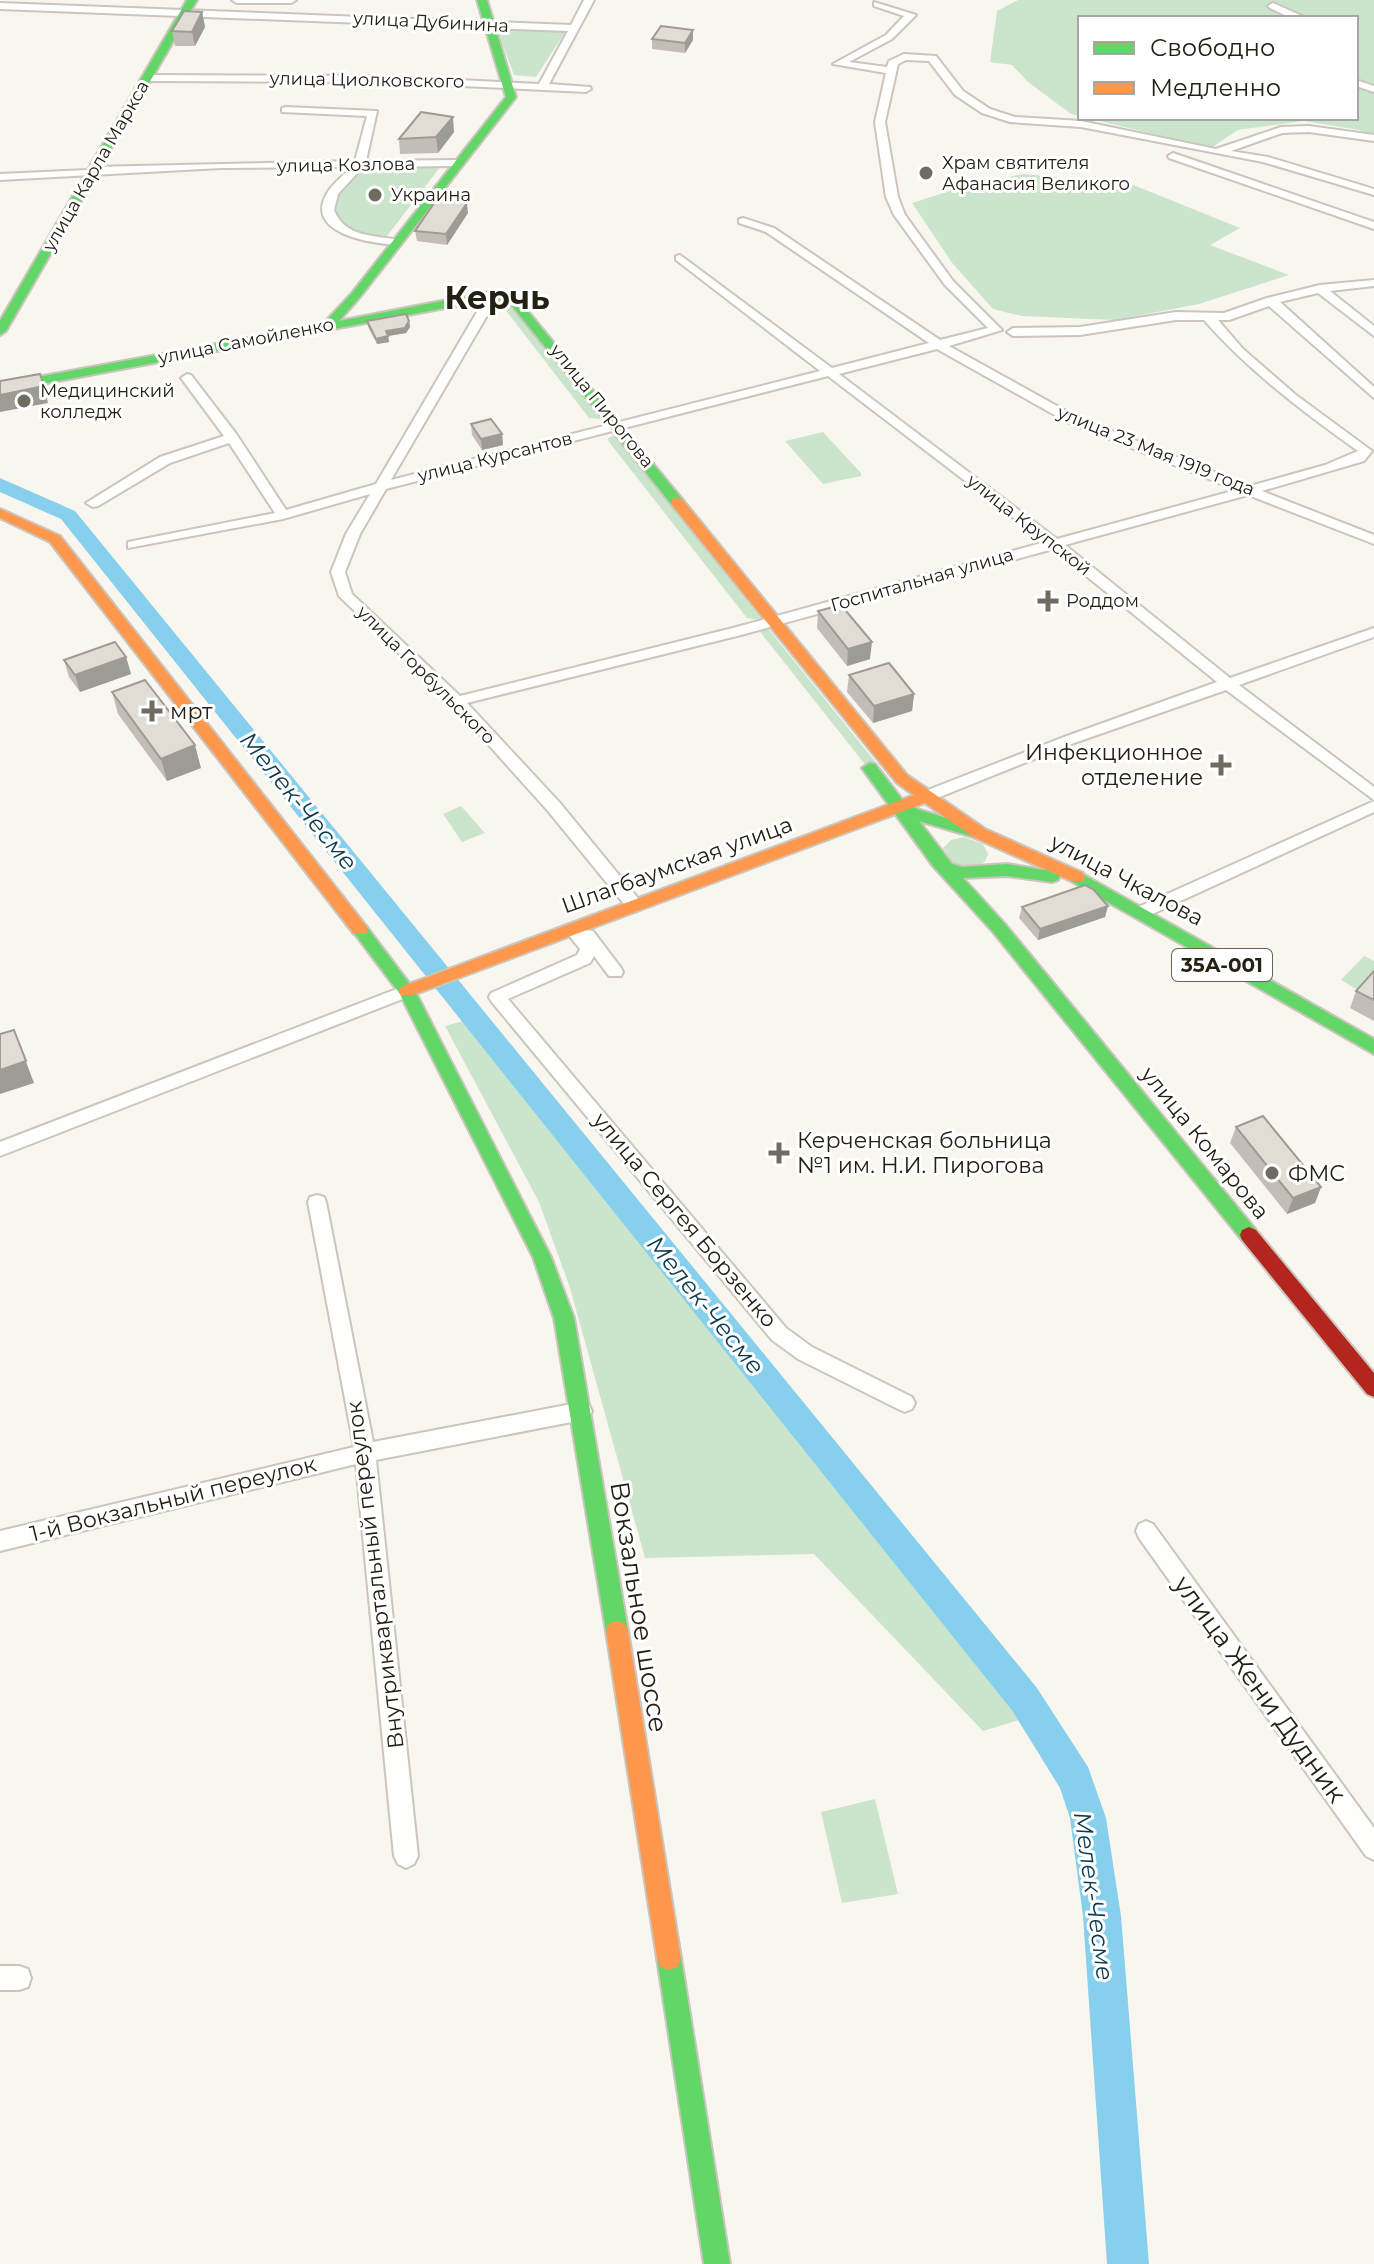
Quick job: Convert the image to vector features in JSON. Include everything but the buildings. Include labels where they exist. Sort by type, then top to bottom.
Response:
[{"type":"main road","points":[[327,326],[356,295],[511,97],[509,83],[486,24],[482,0]]},
{"type":"main road","name":"улица Карла Маркса","points":[[0,331],[6,310],[189,6]]},
{"type":"main road","points":[[356,295],[364,307],[384,316]]},
{"type":"main road","points":[[354,321],[356,295]]},
{"type":"main road","name":"улица Самойленко","points":[[0,388],[493,295]]},
{"type":"main road","name":"улица Пирогова","points":[[493,295],[516,302],[755,627],[900,806]]},
{"type":"main road","name":"улица Пирогова","points":[[611,428],[902,779],[982,835]]},
{"type":"main road","name":"Вокзальное шоссе","points":[[0,513],[55,539],[414,989],[542,1257],[564,1318],[582,1411],[717,2264]]},
{"type":"main road","name":"Шлагбаумская улица","points":[[414,989],[925,797]]},
{"type":"main road","points":[[900,806],[914,814],[982,835],[998,852],[998,858],[986,871]]},
{"type":"main road","name":"улица Комарова","points":[[900,806],[937,859],[999,928],[1374,1388]]},
{"type":"main road","points":[[937,859],[936,842],[947,834],[966,831],[982,835]]},
{"type":"main road","name":"улица Чкалова","points":[[982,835],[1139,914],[1374,1047]]},
{"type":"main road","name":"улица Чкалова","points":[[937,859],[957,873],[1035,872],[1070,877]]},
{"type":"main road","name":"улица Комарова","points":[[986,871],[977,884],[978,892],[999,928]]},
{"type":"main road","name":"улица Чкалова","points":[[1139,914],[1374,1054]]},
{"type":"street","points":[[237,0],[291,0]]},
{"type":"street","points":[[543,86],[589,0]]},
{"type":"street","points":[[877,4],[911,15],[889,37],[839,62],[840,66],[892,71],[893,63],[904,57],[932,58],[959,93],[1000,116],[1028,122],[1081,124],[1264,159],[1374,192]]},
{"type":"street","name":"улица Дубинина","points":[[0,6],[189,6],[574,28]]},
{"type":"street","points":[[1273,6],[1295,16]]},
{"type":"street","name":"улица Курсантов","points":[[133,545],[283,515],[378,487],[996,330],[949,283],[900,215],[892,197],[880,122],[892,71]]},
{"type":"street","name":"улица Циолковского","points":[[147,78],[509,83],[586,89]]},
{"type":"street","points":[[286,110],[373,113],[359,165],[333,193],[328,203],[329,217],[338,228],[353,235],[396,242]]},
{"type":"street","points":[[1222,152],[1281,130],[1309,129],[1374,138]]},
{"type":"street","points":[[1173,156],[1374,226]]},
{"type":"street","name":"улица Козлова","points":[[0,177],[91,172],[218,171],[234,167],[458,163]]},
{"type":"street","name":"улица 23 Мая 1919 года","points":[[743,221],[770,230],[939,345],[1073,420],[1374,540]]},
{"type":"street","name":"улица Крупской","points":[[680,258],[1054,543],[1228,684],[1374,795]]},
{"type":"street","points":[[1013,332],[1080,331],[1155,318],[1225,317],[1320,289],[1374,283]]},
{"type":"street","points":[[1344,287],[1374,290]]},
{"type":"street","points":[[1320,289],[1374,332]]},
{"type":"street","name":"улица Горбульского","points":[[493,295],[378,487],[353,534],[338,572],[346,596],[457,701],[554,807],[635,906]]},
{"type":"street","points":[[1271,301],[1374,394]]},
{"type":"street","points":[[1208,317],[1239,352],[1328,427],[1353,441],[1374,436]]},
{"type":"street","points":[[187,378],[232,438],[283,515]]},
{"type":"street","points":[[93,503],[165,460],[232,438]]},
{"type":"street","name":"Госпитальная улица","points":[[457,701],[774,622],[1359,458],[1366,451],[1353,441]]},
{"type":"street","name":"Шлагбаумская улица","points":[[925,797],[1069,740],[1374,632]]},
{"type":"street","points":[[1139,914],[1374,806]]},
{"type":"street","points":[[576,928],[615,972]]},
{"type":"street","name":"улица Сергея Борзенко","points":[[592,947],[584,959],[497,997],[779,1334],[805,1353],[905,1403]]},
{"type":"street","name":"Шлагбаумская улица","points":[[0,1149],[414,989]]},
{"type":"street","name":"Внутриквартальный переулок","points":[[317,1202],[365,1453],[406,1856]]},
{"type":"street","name":"1-й Вокзальный переулок","points":[[0,1541],[365,1453],[582,1411]]},
{"type":"street","name":"улица Жени Дудник","points":[[1146,1531],[1374,1848]]},
{"type":"green space","points":[[1018,0],[1374,0],[1374,136],[1359,130],[1304,121],[1238,130],[1211,148],[1095,120],[1358,120],[1358,16],[1078,16],[1078,116],[1071,114],[1028,82],[1012,65],[990,62],[997,11]]},
{"type":"green space","points":[[496,27],[566,31],[536,77],[514,75]]},
{"type":"green space","points":[[441,166],[387,236],[357,231],[334,212],[336,199],[364,167]]},
{"type":"green space","points":[[1023,174],[1131,184],[1240,228],[1210,245],[1289,275],[1199,304],[1115,320],[1021,316],[993,309],[953,264],[912,203],[959,188]]},
{"type":"green space","points":[[505,298],[600,419],[589,418],[500,303]]},
{"type":"green space","points":[[823,432],[861,476],[823,484],[785,441]]},
{"type":"green space","points":[[614,435],[760,620],[747,618],[609,442],[608,438]]},
{"type":"green space","points":[[767,627],[877,764],[867,767],[761,633],[760,630]]},
{"type":"green space","points":[[461,806],[485,833],[462,842],[443,814]]},
{"type":"green space","points":[[964,837],[983,844],[988,854],[983,863],[956,867],[943,848],[951,840]]},
{"type":"green space","points":[[1364,956],[1374,961],[1374,974],[1358,990],[1341,980]]},
{"type":"green space","points":[[467,1020],[1019,1720],[983,1731],[814,1554],[645,1558],[570,1288],[539,1202],[445,1026]]},
{"type":"green space","points":[[875,1799],[898,1894],[842,1903],[821,1812]]},
{"type":"waterway","name":"Мелек-Чесме","points":[[0,484],[68,515],[1025,1700],[1075,1779],[1088,1818],[1102,1916],[1128,2264]]},
{"type":"traffic: fast","points":[[0,331],[192,0]]},
{"type":"traffic: fast","points":[[327,326],[356,295],[511,97],[482,0]]},
{"type":"traffic: fast","points":[[0,388],[493,295],[513,300],[677,502]]},
{"type":"traffic: fast","points":[[870,768],[946,868],[961,873],[1007,870],[1052,876]]},
{"type":"traffic: fast","points":[[900,806],[914,814],[977,833]]},
{"type":"traffic: fast","points":[[939,862],[999,928],[1249,1235]]},
{"type":"traffic: fast","points":[[1077,877],[1374,1047]]},
{"type":"traffic: fast","points":[[360,930],[407,991],[542,1257],[564,1318],[617,1631]]},
{"type":"traffic: fast","points":[[669,1958],[717,2264]]},
{"type":"traffic: slow","points":[[677,502],[902,779],[979,833],[1077,877]]},
{"type":"traffic: slow","points":[[0,513],[55,539],[360,930]]},
{"type":"traffic: slow","points":[[407,991],[925,797]]},
{"type":"traffic: slow","points":[[617,1631],[669,1958]]},
{"type":"traffic: jam","points":[[1249,1235],[1374,1388]]},
{"type":"place","name":"Храм святителя Афанасия Великого","points":[[926,173]]},
{"type":"place","name":"Украина","points":[[375,195]]},
{"type":"place","name":"Медицинский колледж","points":[[24,401]]},
{"type":"place","name":"Роддом","points":[[1048,601]]},
{"type":"place","name":"мрт","points":[[152,711]]},
{"type":"place","name":"Инфекционное отделение","points":[[1221,765]]},
{"type":"place","name":"Керченская больница №1 им. Н.И. Пирогова","points":[[779,1153]]},
{"type":"place","name":"ФМС","points":[[1272,1173]]},
{"type":"district","name":"Керчь","points":[[497,297]]}]
